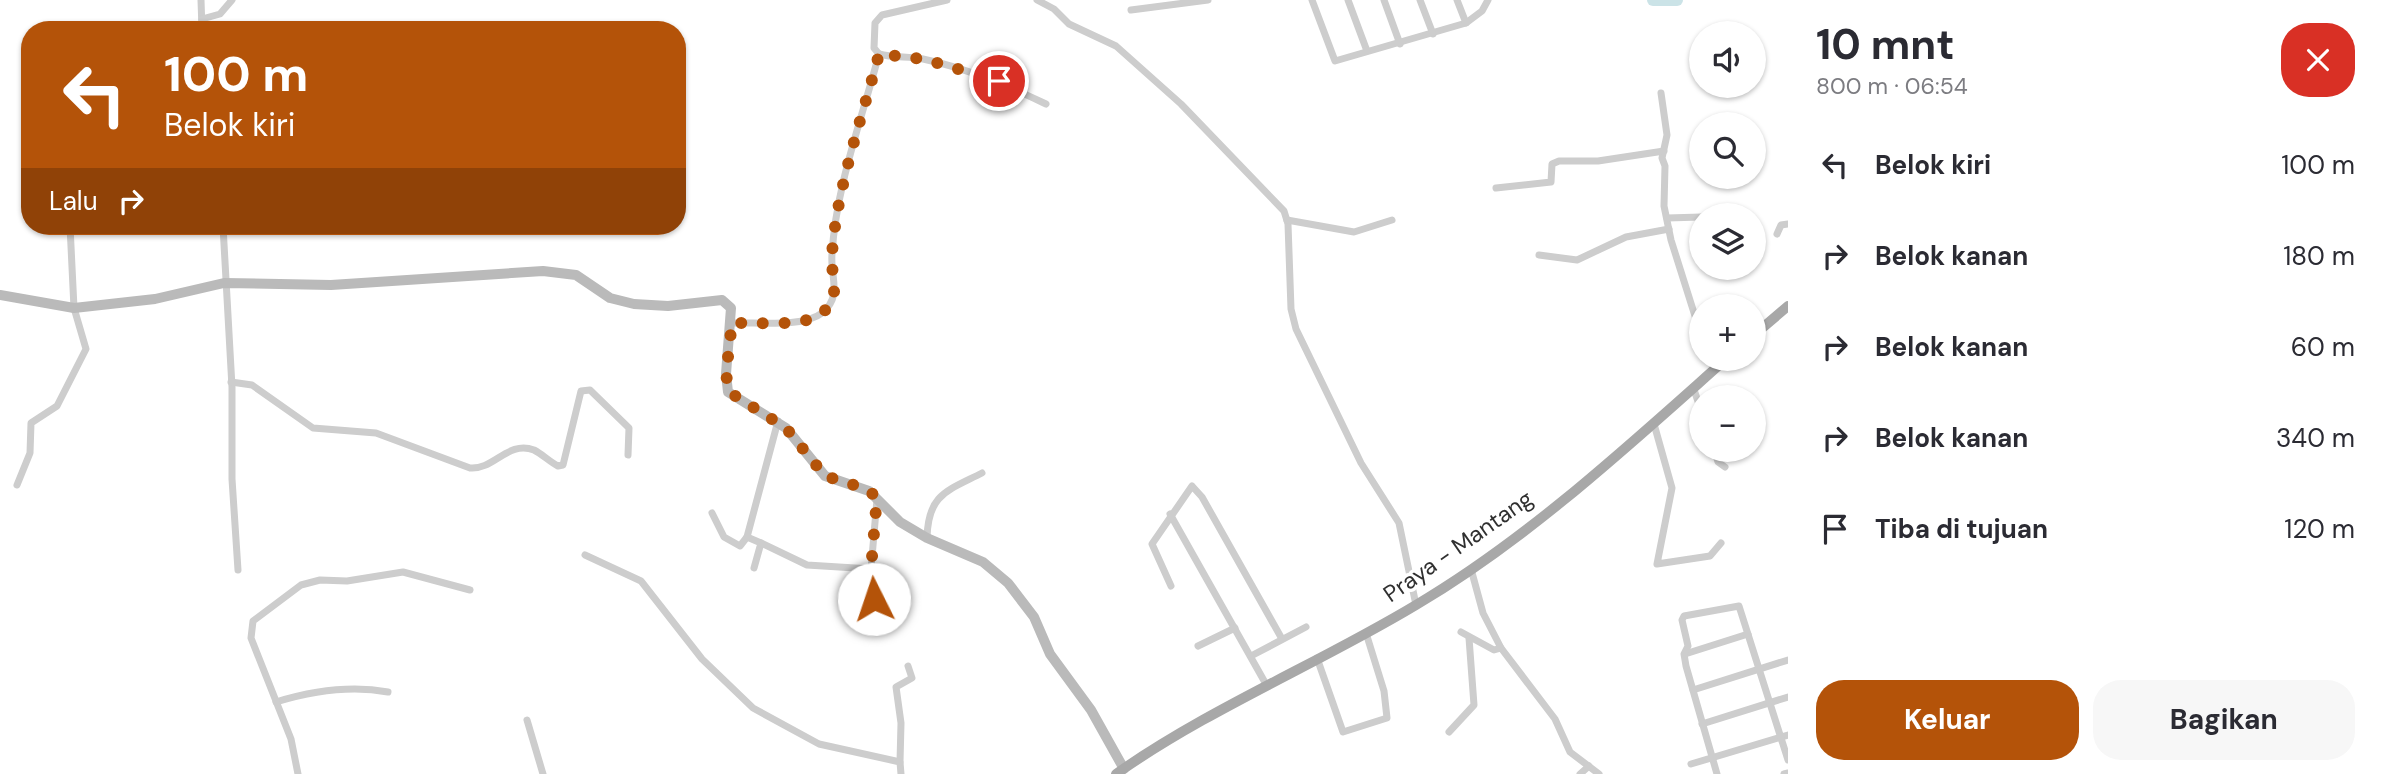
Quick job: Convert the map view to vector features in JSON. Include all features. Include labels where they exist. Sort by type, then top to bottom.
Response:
[{"type":"main road","points":[[1766,325],[1788,306]]},
{"type":"main road","name":"Praya - Mantang","points":[[1695,385],[1709,371]]},
{"type":"main road","name":"Praya - Mantang","points":[[1120,771],[1317,657],[1416,605],[1471,569],[1654,424],[1689,391]]},
{"type":"street","points":[[201,0],[202,19],[220,13],[232,0]]},
{"type":"street","points":[[947,0],[878,17],[874,48],[879,54],[943,64],[999,81],[1046,104]]},
{"type":"street","points":[[1037,0],[1054,9],[1069,24],[1110,41],[1181,104],[1280,206],[1287,220],[1291,309],[1296,329],[1361,463],[1399,523],[1416,605]]},
{"type":"street","points":[[1130,10],[1146,3],[1208,0]]},
{"type":"street","points":[[1312,0],[1335,61],[1350,59],[1367,51],[1400,44],[1466,23],[1482,11],[1488,0]]},
{"type":"street","points":[[1348,0],[1367,51]]},
{"type":"street","points":[[1384,0],[1400,44]]},
{"type":"street","points":[[1420,0],[1433,34]]},
{"type":"street","points":[[1457,0],[1466,23]]},
{"type":"street","points":[[732,323],[808,321],[820,315],[833,300],[836,293],[832,255],[844,188],[879,54]]},
{"type":"street","points":[[1661,93],[1667,135],[1662,158],[1667,218],[1689,295]]},
{"type":"street","points":[[1496,188],[1551,182],[1552,164],[1558,161],[1598,161],[1664,151]]},
{"type":"street","points":[[1667,218],[1689,217]]},
{"type":"street","points":[[1287,220],[1354,232],[1392,220]]},
{"type":"street","points":[[1777,234],[1781,225],[1788,224]]},
{"type":"street","points":[[1539,255],[1577,260],[1626,237],[1669,229]]},
{"type":"street","points":[[18,485],[30,453],[31,423],[57,406],[86,349],[74,308],[70,235]]},
{"type":"street","points":[[223,235],[238,570]]},
{"type":"street","points":[[0,295],[74,308],[155,299],[224,283],[331,285],[509,271],[576,275],[610,298],[634,304],[668,306],[722,300],[731,308],[732,323],[726,374],[729,392],[778,421],[820,472],[836,481],[864,488],[877,497],[900,522],[927,538],[983,562],[1022,600],[1050,654],[1091,710],[1120,771]]},
{"type":"street","points":[[231,382],[251,385],[313,428],[376,433],[470,468],[480,469],[507,451],[516,449],[534,450],[558,467],[563,465],[581,391],[590,390],[629,428],[628,455]]},
{"type":"street","points":[[712,513],[727,539],[740,546],[747,537],[778,421]]},
{"type":"street","points":[[1654,424],[1672,488],[1657,564],[1710,556],[1721,543]]},
{"type":"street","points":[[1719,462],[1725,467]]},
{"type":"street","points":[[927,538],[928,515],[933,504],[941,495],[982,473]]},
{"type":"street","points":[[1171,586],[1152,544],[1170,514],[1192,486],[1199,491],[1282,639]]},
{"type":"street","points":[[874,599],[871,569],[877,497]]},
{"type":"street","points":[[1170,514],[1268,686]]},
{"type":"street","points":[[747,537],[810,565],[871,569]]},
{"type":"street","points":[[754,568],[761,543]]},
{"type":"street","points":[[585,555],[641,581],[702,659],[753,708],[819,744],[900,762]]},
{"type":"street","points":[[1471,569],[1483,613],[1500,648],[1555,719],[1570,752],[1599,774]]},
{"type":"street","points":[[298,774],[294,750],[254,646],[251,625],[301,585],[320,580],[355,580],[398,572],[470,590]]},
{"type":"street","points":[[872,581],[902,587]]},
{"type":"street","points":[[1717,774],[1693,690],[1685,654],[1688,646],[1682,624],[1684,616],[1738,605],[1784,736],[1788,760]]},
{"type":"street","points":[[1251,656],[1306,627]]},
{"type":"street","points":[[1198,646],[1235,628]]},
{"type":"street","points":[[1461,632],[1494,650],[1500,648]]},
{"type":"street","points":[[1317,657],[1343,732],[1387,718],[1384,691],[1366,633]]},
{"type":"street","points":[[1685,654],[1748,634]]},
{"type":"street","points":[[1449,732],[1474,705],[1469,638]]},
{"type":"street","points":[[1693,690],[1788,660]]},
{"type":"street","points":[[901,774],[901,723],[896,687],[912,678],[908,666]]},
{"type":"street","points":[[276,702],[316,691],[353,688],[388,692]]},
{"type":"street","points":[[1702,724],[1788,696]]},
{"type":"street","points":[[527,720],[543,774]]},
{"type":"street","points":[[1691,764],[1784,736]]},
{"type":"street","points":[[1580,774],[1589,766]]},
{"type":"waterway","points":[[1653,0],[1677,0]]},
{"type":"route","points":[[874,599],[871,569],[877,497],[864,488],[825,476],[814,466],[786,428],[736,399],[729,392],[726,374],[732,323],[808,321],[820,315],[833,300],[836,293],[832,255],[844,188],[879,54],[924,59],[999,81]]}]
